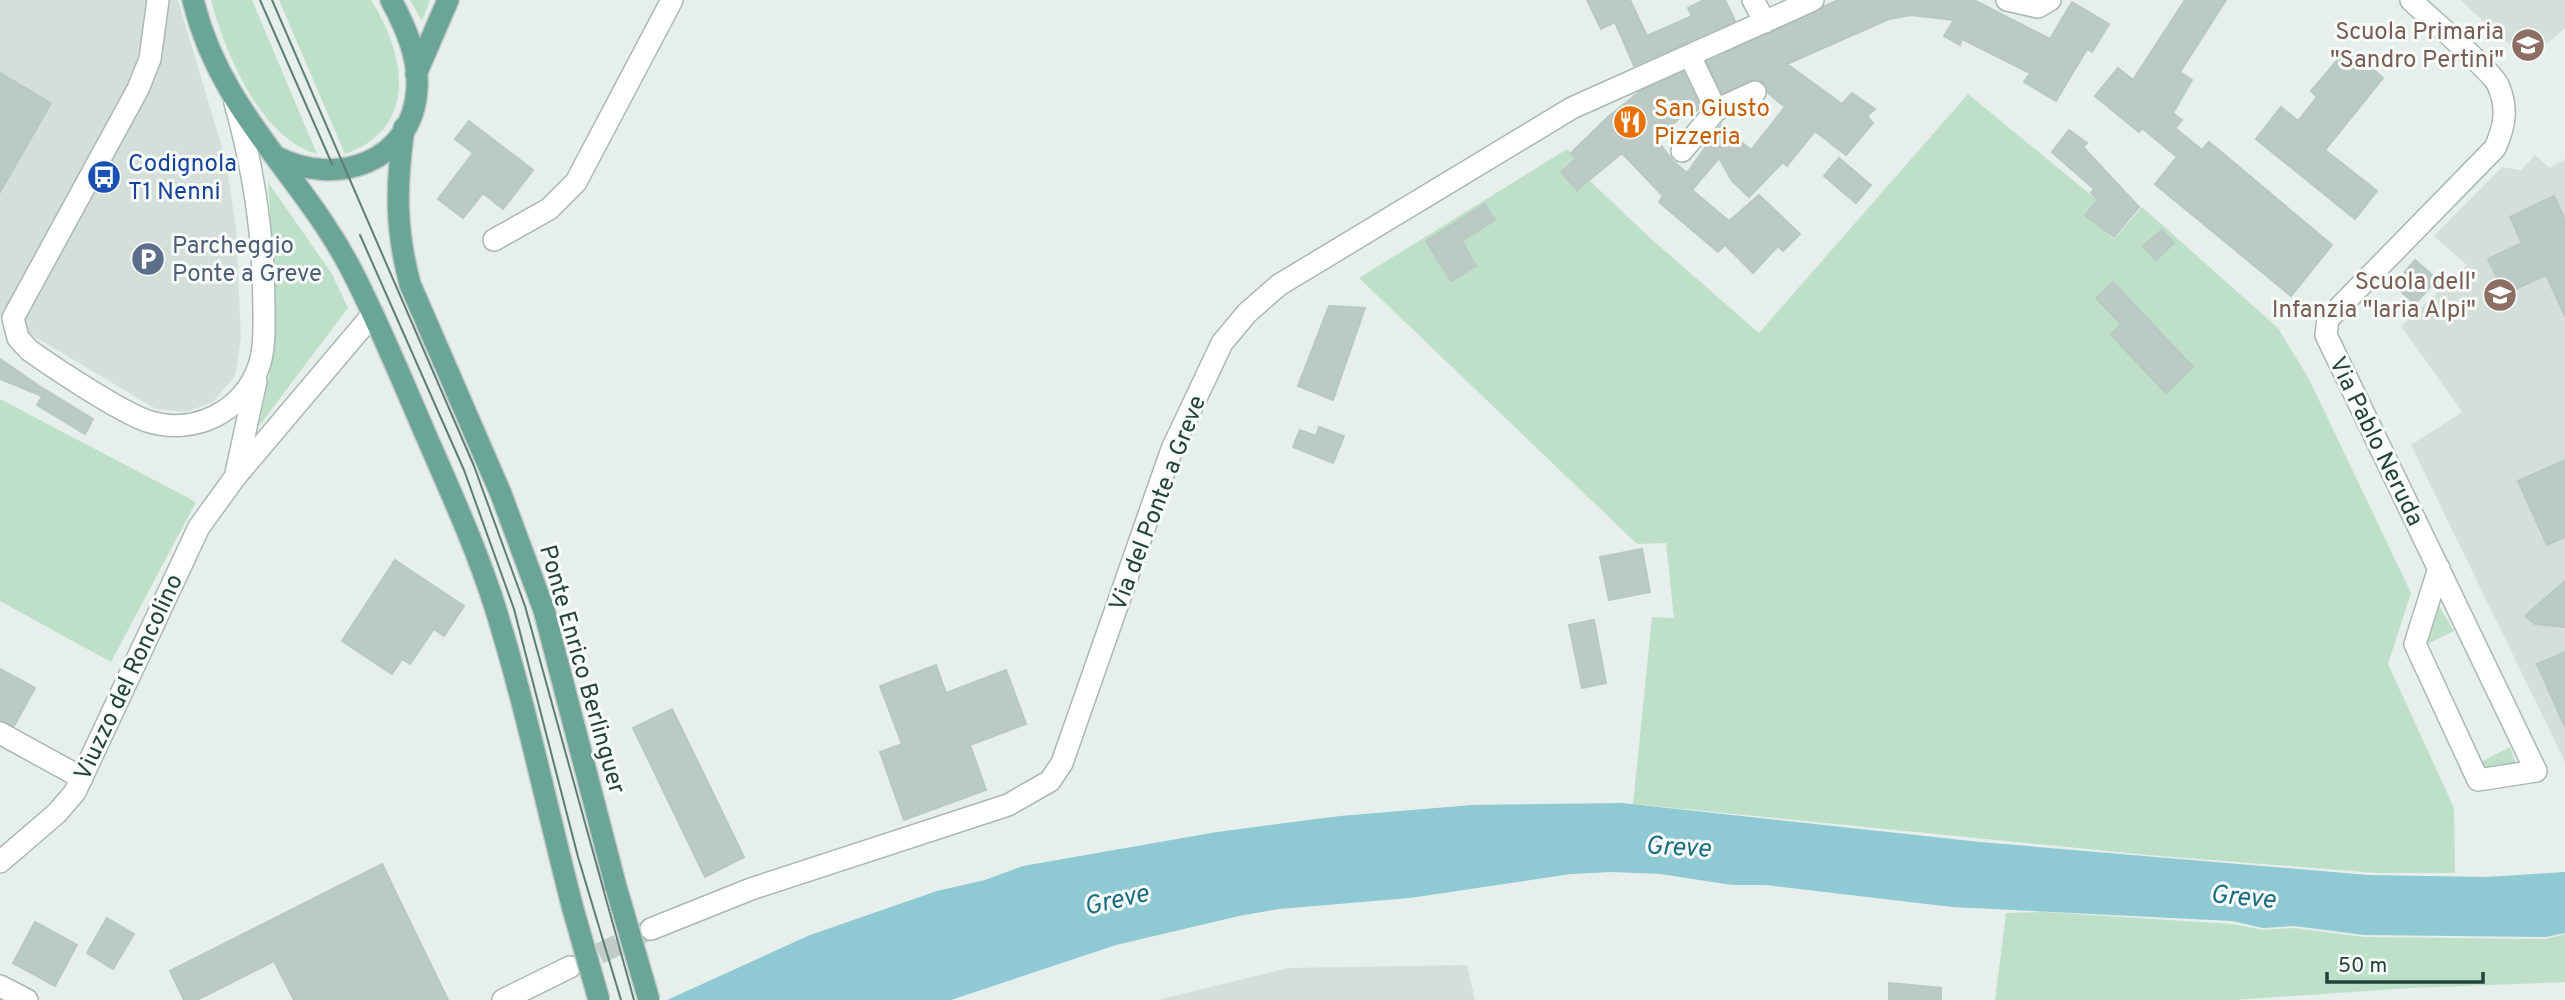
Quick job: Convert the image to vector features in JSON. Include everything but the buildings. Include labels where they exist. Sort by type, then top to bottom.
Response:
[{"type":"main road","points":[[192,0],[215,65],[235,103],[328,230],[373,314],[464,523],[495,607],[599,1000]]},
{"type":"main road","points":[[270,153],[312,170],[345,170],[374,159],[391,145],[404,128],[415,100],[416,74],[409,39],[391,0]]},
{"type":"main road","points":[[416,74],[448,0]]},
{"type":"main road","name":"Ponte Enrico Berlinguer","points":[[404,128],[397,220],[410,284],[500,494],[535,584],[649,1000]]},
{"type":"street","points":[[158,0],[154,41],[143,79],[7,315],[29,349],[149,421],[171,425],[193,423],[219,415],[242,396],[259,365]]},
{"type":"street","points":[[494,240],[550,209],[576,182],[672,0]]},
{"type":"street","points":[[1753,0],[1765,22]]},
{"type":"street","name":"Via del Ponte a Greve","points":[[651,929],[751,889],[1008,805],[1050,781],[1062,763],[1172,449],[1222,343],[1247,313],[1279,285],[1572,108],[1813,0]]},
{"type":"street","points":[[2007,0],[2038,7],[2050,0]]},
{"type":"street","name":"Via Pablo Neruda","points":[[2410,0],[2497,82],[2506,116],[2502,133],[2496,149],[2334,313],[2325,326],[2326,335],[2439,569],[2536,771],[2478,780],[2415,644],[2439,569]]},
{"type":"street","points":[[1690,56],[1716,110]]},
{"type":"street","points":[[1682,151],[1716,110],[1755,92]]},
{"type":"street","name":"Viuzzo del Roncolino","points":[[235,103],[254,179],[261,239],[264,326],[259,365],[236,476]]},
{"type":"street","name":"Viuzzo del Roncolino","points":[[0,862],[57,813],[82,778],[199,527],[236,476],[373,314]]},
{"type":"street","points":[[0,733],[82,778]]},
{"type":"street","points":[[503,1000],[570,967]]},
{"type":"street","points":[[0,986],[27,1000]]},
{"type":"shaded area","points":[[0,0],[178,0],[226,161],[236,229],[241,338],[235,376],[213,402],[186,412],[156,409],[0,316]]},
{"type":"shaded area","name":"Scuola Primaria \"Sandro Pertini\"","points":[[2460,0],[2565,0],[2565,28],[2528,61]]},
{"type":"shaded area","points":[[2535,155],[2550,168],[2565,159],[2565,762],[2411,445],[2462,412],[2401,326],[2467,265],[2434,236],[2502,167],[2521,170]]},
{"type":"shaded area","points":[[1467,965],[1475,1000],[1158,1000],[1288,968]]},
{"type":"green space","points":[[211,0],[252,0],[317,154],[297,145],[278,130],[262,112],[225,44]]},
{"type":"green space","points":[[279,0],[371,0],[392,44],[398,66],[399,88],[395,108],[385,127],[369,142],[345,154]]},
{"type":"green space","points":[[410,0],[430,0],[422,21]]},
{"type":"green space","points":[[1968,94],[2097,200],[2085,215],[2114,239],[2142,207],[2278,328],[2309,379],[2411,593],[2388,664],[2454,808],[2455,873],[2377,873],[2148,855],[1633,804],[1652,617],[1674,618],[1666,543],[1637,544],[1359,278],[1567,149],[1575,157],[1560,172],[1576,190],[1589,180],[1649,237],[1759,333]]},
{"type":"green space","points":[[268,182],[332,274],[348,308],[259,426],[274,349],[274,274]]},
{"type":"green space","points":[[0,399],[196,502],[111,662],[0,601]]},
{"type":"green space","points":[[2438,604],[2454,631],[2425,645]]},
{"type":"green space","points":[[2510,747],[2517,766],[2485,770],[2481,762]]},
{"type":"green space","points":[[2044,912],[2232,924],[2263,930],[2293,928],[2365,937],[2545,939],[2565,934],[2565,982],[2411,988],[2234,1000],[1995,1000],[2006,913]]},
{"type":"water","name":"Greve","points":[[1622,803],[1980,842],[2368,875],[2486,877],[2565,872],[2565,933],[2546,937],[2364,935],[2294,926],[2263,928],[2232,921],[1952,907],[1766,885],[1732,885],[1660,874],[1612,872],[1571,874],[1410,898],[1279,909],[1239,916],[1116,945],[951,1000],[667,1000],[810,935],[937,891],[985,880],[1023,866],[1217,832],[1340,816],[1472,805]]},
{"type":"tunnel","points":[[571,967],[651,929]]},
{"type":"tram line","points":[[260,0],[332,164]]},
{"type":"tram line","points":[[272,0],[474,466],[525,606],[634,1000]]},
{"type":"tram line","points":[[360,235],[464,470],[514,609],[578,857],[621,1000]]},
{"type":"place","name":"Scuola Primaria \"Sandro Pertini\"","points":[[2528,45]]},
{"type":"place","name":"San Giusto Pizzeria","points":[[1630,122]]},
{"type":"place","name":"Codignola T1 Nenni","points":[[104,177]]},
{"type":"place","name":"Parcheggio Ponte a Greve","points":[[148,259]]},
{"type":"place","name":"Scuola dell' Infanzia \"Iaria Alpi\"","points":[[2500,295]]}]
